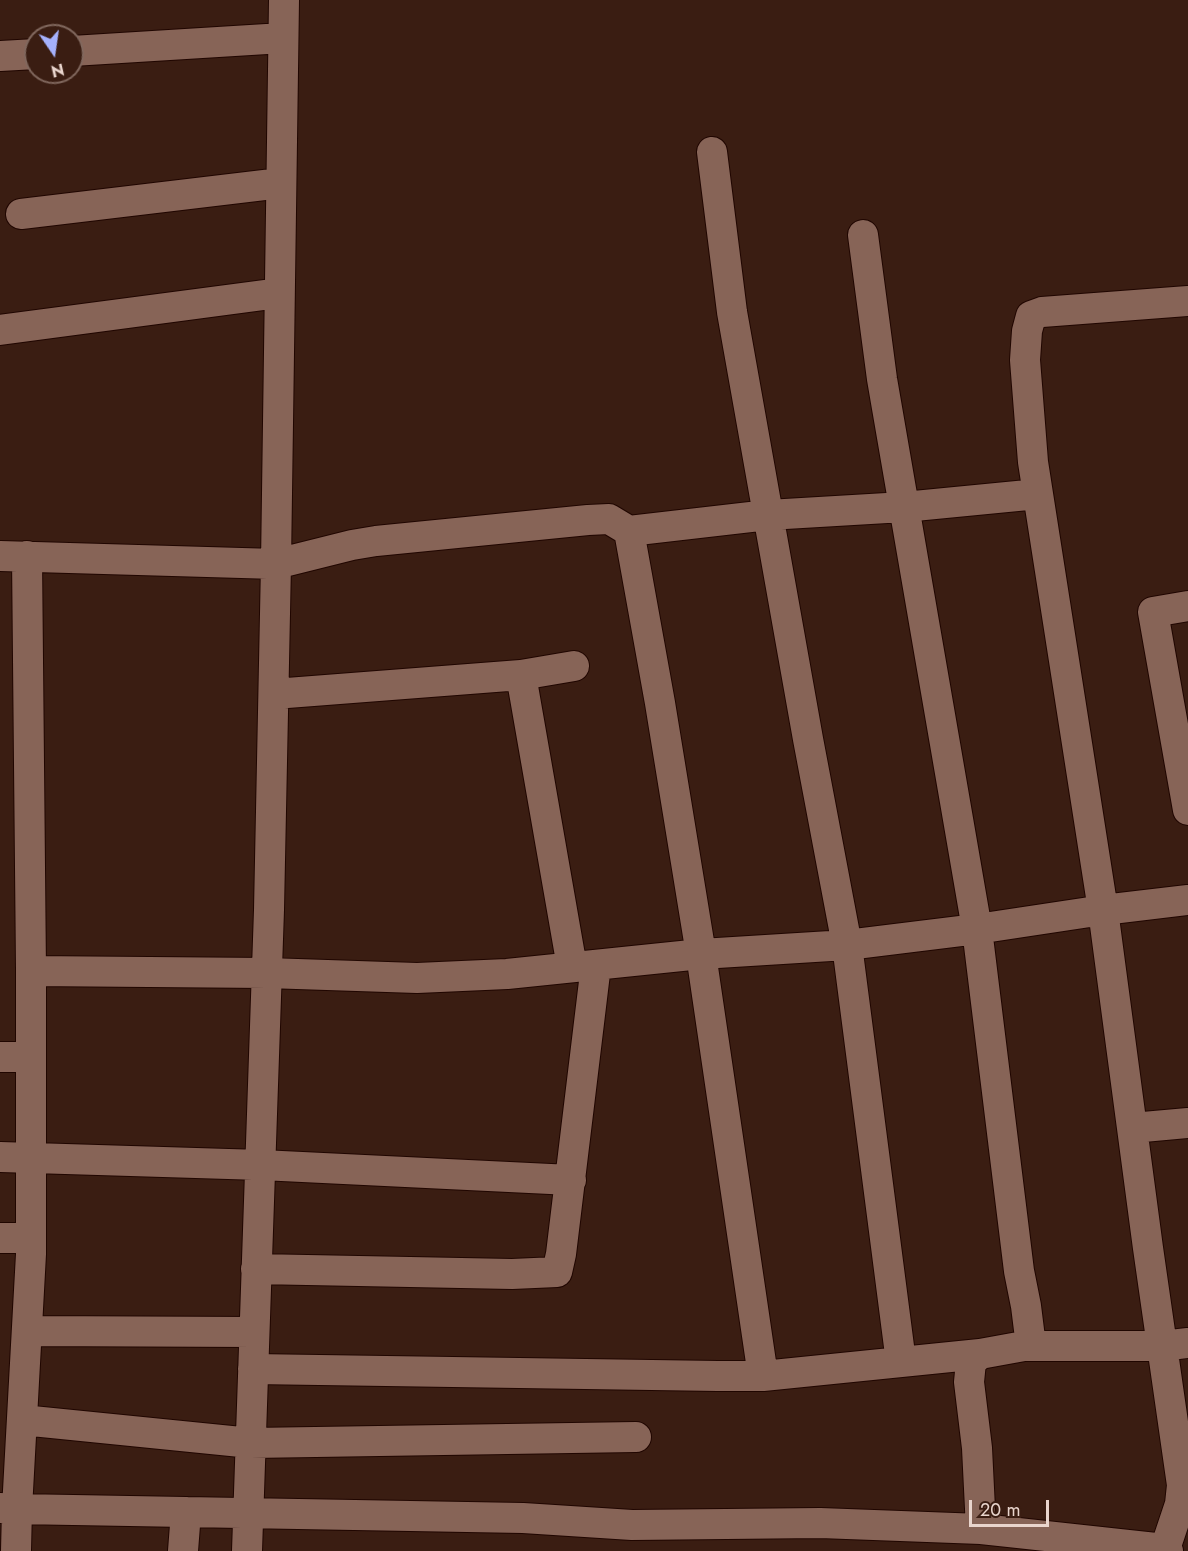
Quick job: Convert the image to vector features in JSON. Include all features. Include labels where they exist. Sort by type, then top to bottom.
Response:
[{"type":"street","points":[[247,1551],[261,1165],[274,694],[284,0]]},
{"type":"street","points":[[84,50],[283,38]]},
{"type":"street","points":[[0,56],[24,55]]},
{"type":"street","points":[[712,152],[732,312],[847,945],[902,1362]]},
{"type":"street","points":[[21,214],[281,183]]},
{"type":"street","points":[[863,235],[882,380],[977,929],[1019,1271],[1028,1317],[1030,1338],[1024,1346]]},
{"type":"street","points":[[0,330],[279,293]]},
{"type":"street","points":[[8,1508],[523,1518],[632,1525],[820,1523],[932,1539],[981,1529],[1166,1550],[1180,1504],[1182,1485],[1175,1344],[1132,1128],[1103,910],[1033,462],[1025,360],[1027,331],[1031,316],[1042,312],[1188,301]]},
{"type":"street","points":[[16,1551],[8,1508],[22,1420],[31,1239],[31,971],[13,556],[276,564],[376,541],[588,520],[609,519],[629,531],[768,515],[904,507],[1038,494]]},
{"type":"street","points":[[629,531],[701,954],[763,1376]]},
{"type":"street","points":[[1188,606],[1153,612],[1185,773],[1188,810]]},
{"type":"street","points":[[274,694],[521,675],[574,666]]},
{"type":"street","points":[[256,1269],[512,1274],[557,1272],[571,1180],[584,966],[521,675]]},
{"type":"street","points":[[31,971],[267,973],[417,978],[507,974],[701,954],[847,945],[1188,900]]},
{"type":"street","points":[[0,1057],[31,1057]]},
{"type":"street","points":[[1132,1128],[1188,1123]]},
{"type":"street","points":[[0,1157],[261,1165],[571,1180]]},
{"type":"street","points":[[0,1238],[31,1239]]},
{"type":"street","points":[[27,1331],[254,1332]]},
{"type":"street","points":[[253,1369],[763,1376],[980,1354],[1024,1346],[1175,1344]]},
{"type":"street","points":[[980,1354],[971,1362],[969,1382],[981,1529]]},
{"type":"street","points":[[22,1420],[251,1443],[636,1437]]},
{"type":"street","points":[[183,1551],[186,1512]]}]
